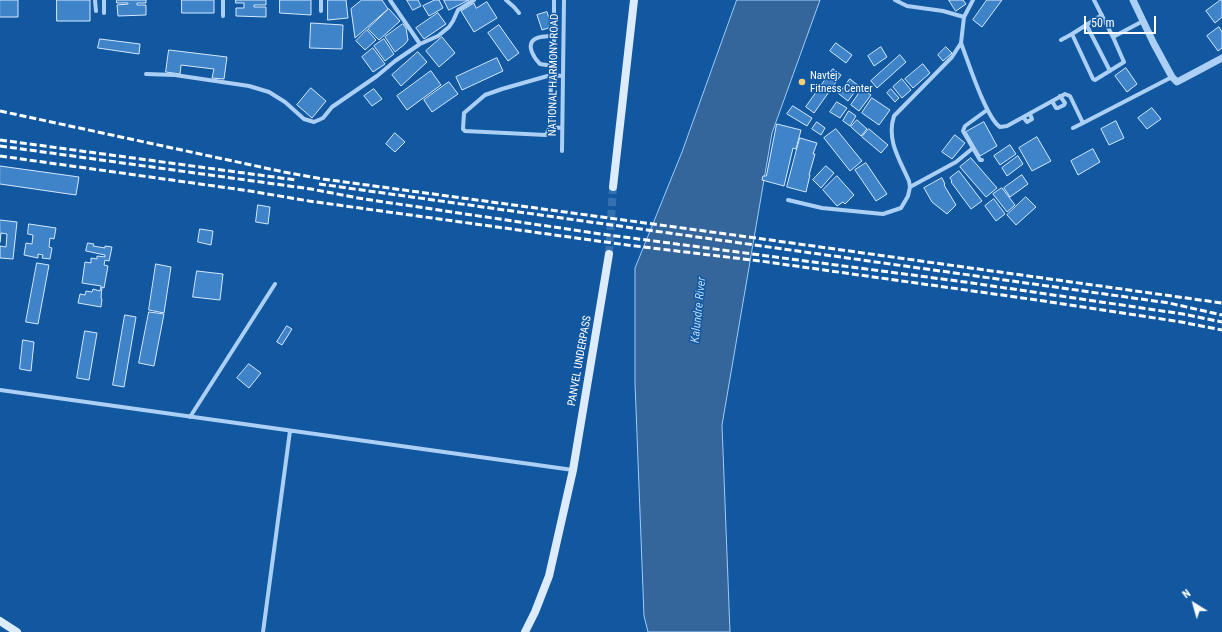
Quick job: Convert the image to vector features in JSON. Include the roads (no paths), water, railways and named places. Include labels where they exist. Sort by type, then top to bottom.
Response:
[{"type":"main road","points":[[613,187],[634,0]]},
{"type":"main road","name":"PANVEL UNDERPASS","points":[[525,632],[535,612],[549,576],[573,470],[609,254]]},
{"type":"main road","points":[[0,622],[17,632]]},
{"type":"street","points":[[95,0],[96,11]]},
{"type":"street","points":[[104,0],[104,13]]},
{"type":"street","points":[[223,0],[223,16]]},
{"type":"street","points":[[321,0],[321,11]]},
{"type":"street","points":[[390,0],[420,44]]},
{"type":"street","points":[[146,74],[175,75],[249,86],[269,92],[285,102],[304,119],[314,122],[323,118],[332,107],[377,76],[395,61],[420,44],[438,36],[449,27],[458,10],[474,0]]},
{"type":"street","points":[[506,0],[519,14]]},
{"type":"street","points":[[554,0],[554,36],[553,66],[551,75],[550,127],[546,135],[466,131],[463,129],[464,113],[485,95],[551,75],[563,76]]},
{"type":"street","name":"NATIONAL HARMONY ROAD","points":[[562,151],[564,0]]},
{"type":"street","points":[[895,0],[907,6],[943,11],[964,17]]},
{"type":"street","points":[[788,200],[822,208],[883,214],[901,208],[908,196],[910,181],[892,143],[891,125],[894,116],[952,57],[961,43],[964,17],[973,0]]},
{"type":"street","points":[[1072,34],[1093,79],[1095,80],[1124,62],[1094,0]]},
{"type":"street","points":[[1134,0],[1143,21],[1172,77],[1177,82],[1222,58]]},
{"type":"street","points":[[1061,40],[1102,15]]},
{"type":"street","points":[[1113,37],[1143,21]]},
{"type":"street","points":[[1086,24],[1110,71]]},
{"type":"street","points":[[553,66],[540,64],[531,52],[532,42],[534,40],[540,37],[554,36]]},
{"type":"street","points":[[961,43],[987,110],[996,125],[1000,128],[1008,126],[1065,94],[1070,96],[1083,123]]},
{"type":"street","points":[[1073,128],[1172,77]]},
{"type":"street","points":[[1052,101],[1056,108],[1064,105],[1060,96]]},
{"type":"street","points":[[982,160],[980,160],[963,131],[965,126],[987,110]]},
{"type":"street","points":[[550,127],[562,128]]},
{"type":"street","points":[[910,187],[956,162],[973,148]]},
{"type":"street","points":[[190,417],[276,284]]},
{"type":"street","points":[[0,390],[573,470]]},
{"type":"street","points":[[263,632],[290,431]]},
{"type":"water","name":"Kalundre River","points":[[737,0],[820,0],[772,133],[722,425],[730,632],[648,632],[644,616],[635,383],[635,268],[682,152]]},
{"type":"tunnel","points":[[609,254],[613,187]]},
{"type":"railway","points":[[0,111],[323,179],[1222,303]]},
{"type":"railway","points":[[0,140],[296,180]]},
{"type":"railway","points":[[0,146],[311,189],[358,198],[601,234],[965,282],[1183,314],[1222,322]]},
{"type":"railway","points":[[0,156],[250,191],[309,201],[627,245],[760,261],[1044,301],[1181,322],[1222,330]]},
{"type":"railway","points":[[319,184],[1169,303],[1222,315]]},
{"type":"place","name":"Navtej Fitness Center","points":[[802,82]]}]
